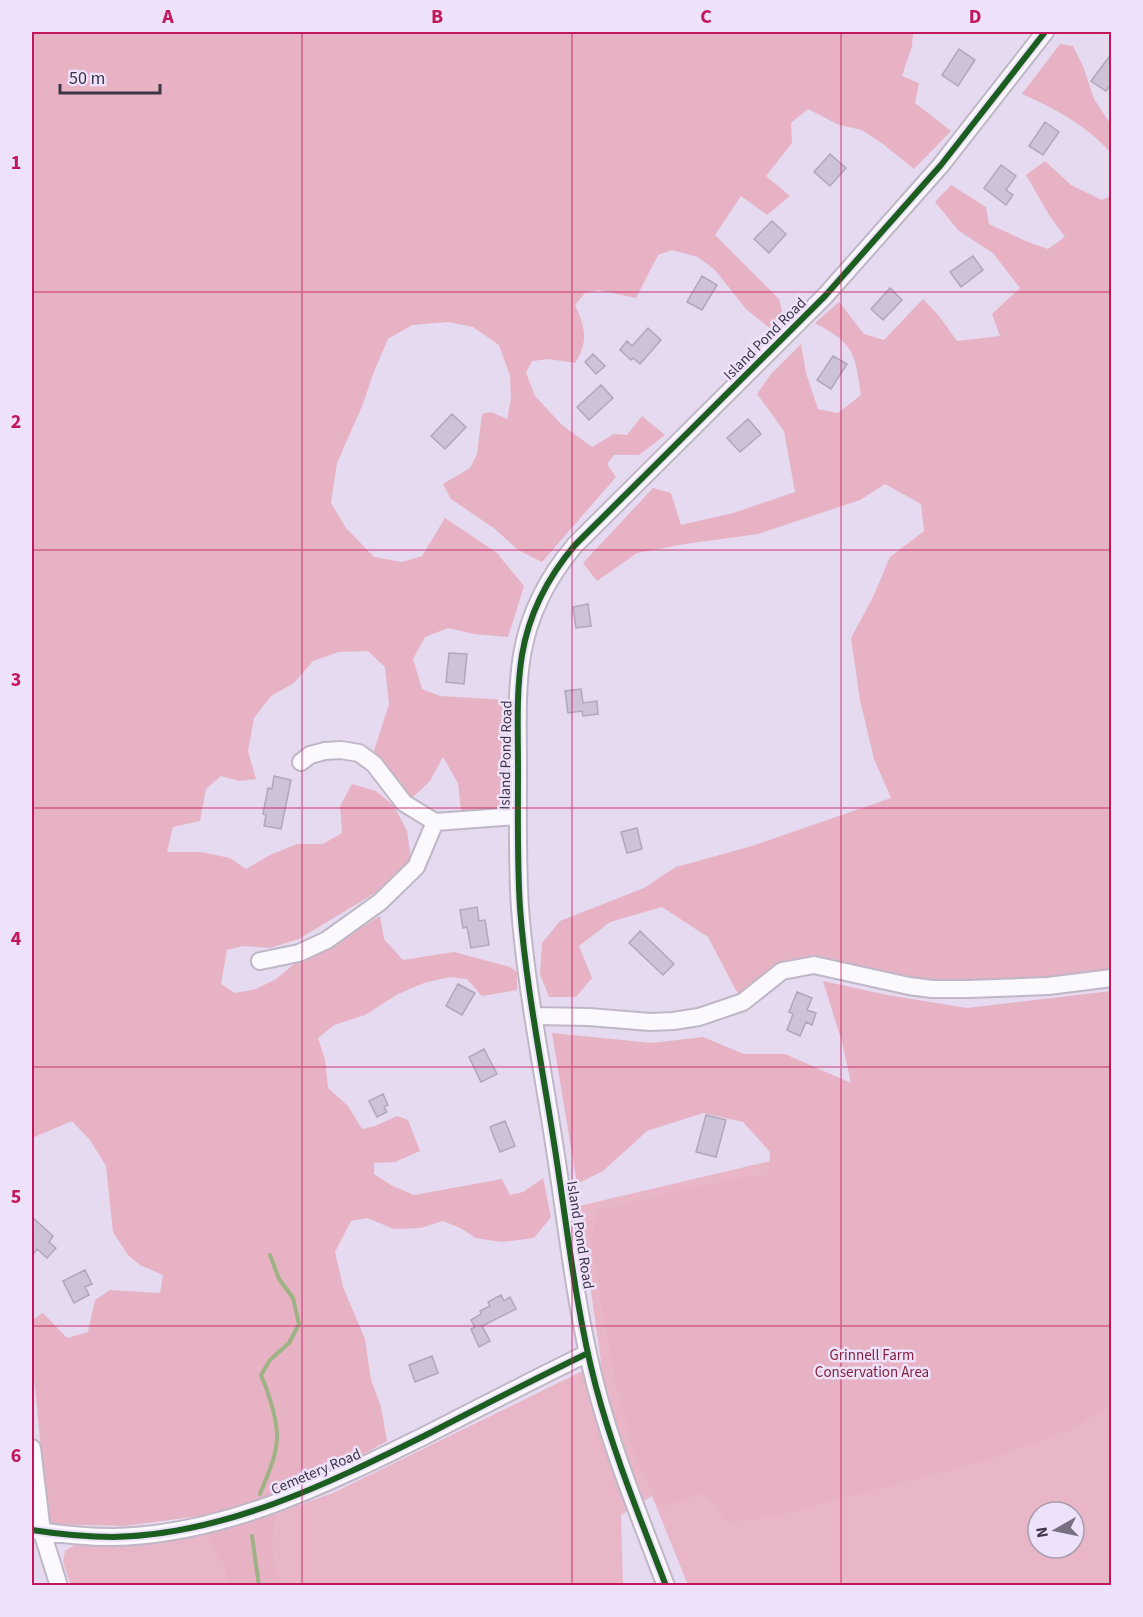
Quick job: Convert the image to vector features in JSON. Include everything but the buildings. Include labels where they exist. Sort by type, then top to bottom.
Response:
[{"type":"street","name":"Island Pond Road","points":[[666,1586],[621,1469],[588,1353],[534,1016],[520,908],[518,816],[519,699],[522,655],[528,628],[537,603],[558,567],[596,522],[741,381],[841,279],[941,165],[1045,32]]},
{"type":"street","points":[[301,762],[310,755],[325,751],[341,750],[359,753],[374,764],[404,803],[435,822],[518,816]]},
{"type":"street","points":[[260,961],[299,953],[327,940],[380,902],[416,867],[435,822]]},
{"type":"street","points":[[534,1016],[589,1017],[650,1022],[699,1017],[743,1002],[782,971],[814,964],[909,986],[932,989],[1048,986],[1112,978]]},
{"type":"street","name":"Cemetery Road","points":[[37,1531],[112,1537],[140,1535],[195,1526],[243,1514],[327,1483],[588,1353]]},
{"type":"street","points":[[32,1448],[37,1531],[59,1586]]},
{"type":"green space","points":[[32,32],[913,32],[912,46],[902,76],[919,83],[915,103],[951,131],[914,169],[862,130],[839,125],[808,109],[791,123],[792,143],[766,176],[790,196],[767,215],[741,196],[715,235],[779,299],[784,319],[772,330],[746,309],[715,270],[698,257],[672,250],[658,255],[636,298],[599,290],[585,293],[575,305],[584,334],[579,355],[575,363],[549,359],[532,361],[526,373],[535,396],[562,425],[592,447],[614,434],[627,435],[642,416],[665,435],[639,455],[614,455],[607,464],[616,477],[542,562],[518,550],[495,529],[451,499],[443,484],[470,468],[477,454],[482,414],[491,412],[507,419],[511,399],[510,376],[499,345],[473,327],[448,322],[412,325],[388,339],[337,463],[331,503],[346,528],[374,557],[402,562],[422,556],[445,518],[497,553],[524,586],[508,637],[474,634],[448,628],[425,637],[413,659],[422,689],[440,696],[507,700],[506,811],[461,811],[458,783],[443,757],[430,781],[412,798],[373,754],[389,704],[385,667],[368,651],[339,652],[313,661],[294,683],[271,696],[254,718],[248,751],[256,779],[239,781],[221,776],[206,789],[200,821],[173,827],[167,852],[201,852],[230,858],[246,869],[270,855],[297,844],[323,844],[342,833],[340,806],[352,784],[376,791],[394,806],[407,831],[411,858],[398,879],[299,939],[270,948],[243,946],[227,950],[221,984],[235,993],[256,989],[276,979],[299,960],[337,943],[380,916],[384,939],[403,960],[454,952],[510,967],[517,972],[517,990],[482,996],[467,979],[450,977],[424,983],[398,994],[365,1015],[334,1025],[318,1038],[325,1060],[328,1088],[348,1106],[362,1129],[397,1116],[408,1120],[420,1151],[395,1162],[374,1163],[374,1174],[391,1185],[414,1195],[502,1179],[510,1195],[523,1192],[543,1178],[551,1217],[534,1238],[501,1242],[476,1238],[443,1221],[420,1228],[394,1229],[367,1218],[351,1221],[335,1252],[343,1287],[365,1339],[371,1380],[381,1407],[387,1441],[329,1474],[265,1499],[201,1516],[124,1526],[48,1524],[32,1368],[32,1320],[43,1313],[67,1338],[88,1332],[95,1300],[110,1290],[160,1293],[163,1275],[140,1265],[128,1255],[113,1232],[106,1166],[90,1140],[72,1121],[32,1138]]},
{"type":"green space","points":[[1060,44],[1073,46],[1083,66],[1094,99],[1111,125],[1111,153],[1091,134],[1070,119],[1022,94]]},
{"type":"green space","points":[[1045,161],[1071,185],[1102,200],[1111,196],[1111,971],[1052,979],[974,982],[899,979],[823,960],[740,998],[708,937],[662,907],[610,922],[579,946],[592,978],[576,997],[549,997],[540,974],[542,943],[560,921],[644,888],[676,867],[752,846],[891,798],[874,759],[860,700],[851,638],[873,597],[890,557],[924,531],[921,504],[885,484],[860,500],[758,534],[637,553],[597,581],[583,563],[653,488],[671,493],[681,525],[733,513],[795,492],[784,431],[757,394],[771,374],[801,344],[806,373],[818,409],[838,413],[861,395],[857,369],[850,351],[838,337],[815,323],[839,302],[864,334],[884,340],[923,299],[957,341],[1000,336],[992,314],[1020,288],[993,253],[959,231],[935,202],[951,185],[986,207],[989,224],[1048,249],[1065,237],[1049,215],[1026,175]]},
{"type":"green space","points":[[823,981],[887,995],[967,1008],[1111,991],[1111,1404],[1072,1429],[984,1461],[782,1514],[729,1523],[703,1493],[660,1507],[634,1453],[616,1385],[591,1243],[598,1211],[687,1188],[769,1174],[770,1152],[743,1122],[703,1113],[647,1131],[603,1171],[577,1184],[552,1033],[652,1043],[703,1037],[744,1054],[785,1054],[851,1083],[842,1042]]},
{"type":"green space","name":"Grinnell Farm Conservation Area","points":[[1111,1081],[1111,1585],[688,1585],[652,1496],[621,1515],[623,1585],[71,1586],[63,1562],[65,1551],[79,1542],[172,1538],[226,1531],[333,1493],[601,1362],[579,1206]]},
{"type":"green space","points":[[275,1509],[274,1558],[282,1585],[230,1585],[225,1564],[214,1551],[206,1528]]},
{"type":"waterway","points":[[260,1494],[273,1460],[277,1439],[274,1415],[261,1375],[270,1360],[289,1343],[299,1324],[293,1298],[279,1279],[270,1255]]},
{"type":"waterway","points":[[252,1536],[259,1586]]},
{"type":"cycle path","points":[[666,1586],[611,1438],[589,1357],[577,1296],[530,997],[520,908],[518,856],[518,697],[525,640],[534,610],[548,583],[575,545],[825,296],[941,165],[1045,32]]},
{"type":"cycle path","points":[[32,1530],[113,1537],[155,1534],[196,1527],[237,1516],[277,1503],[355,1470],[588,1353]]}]
